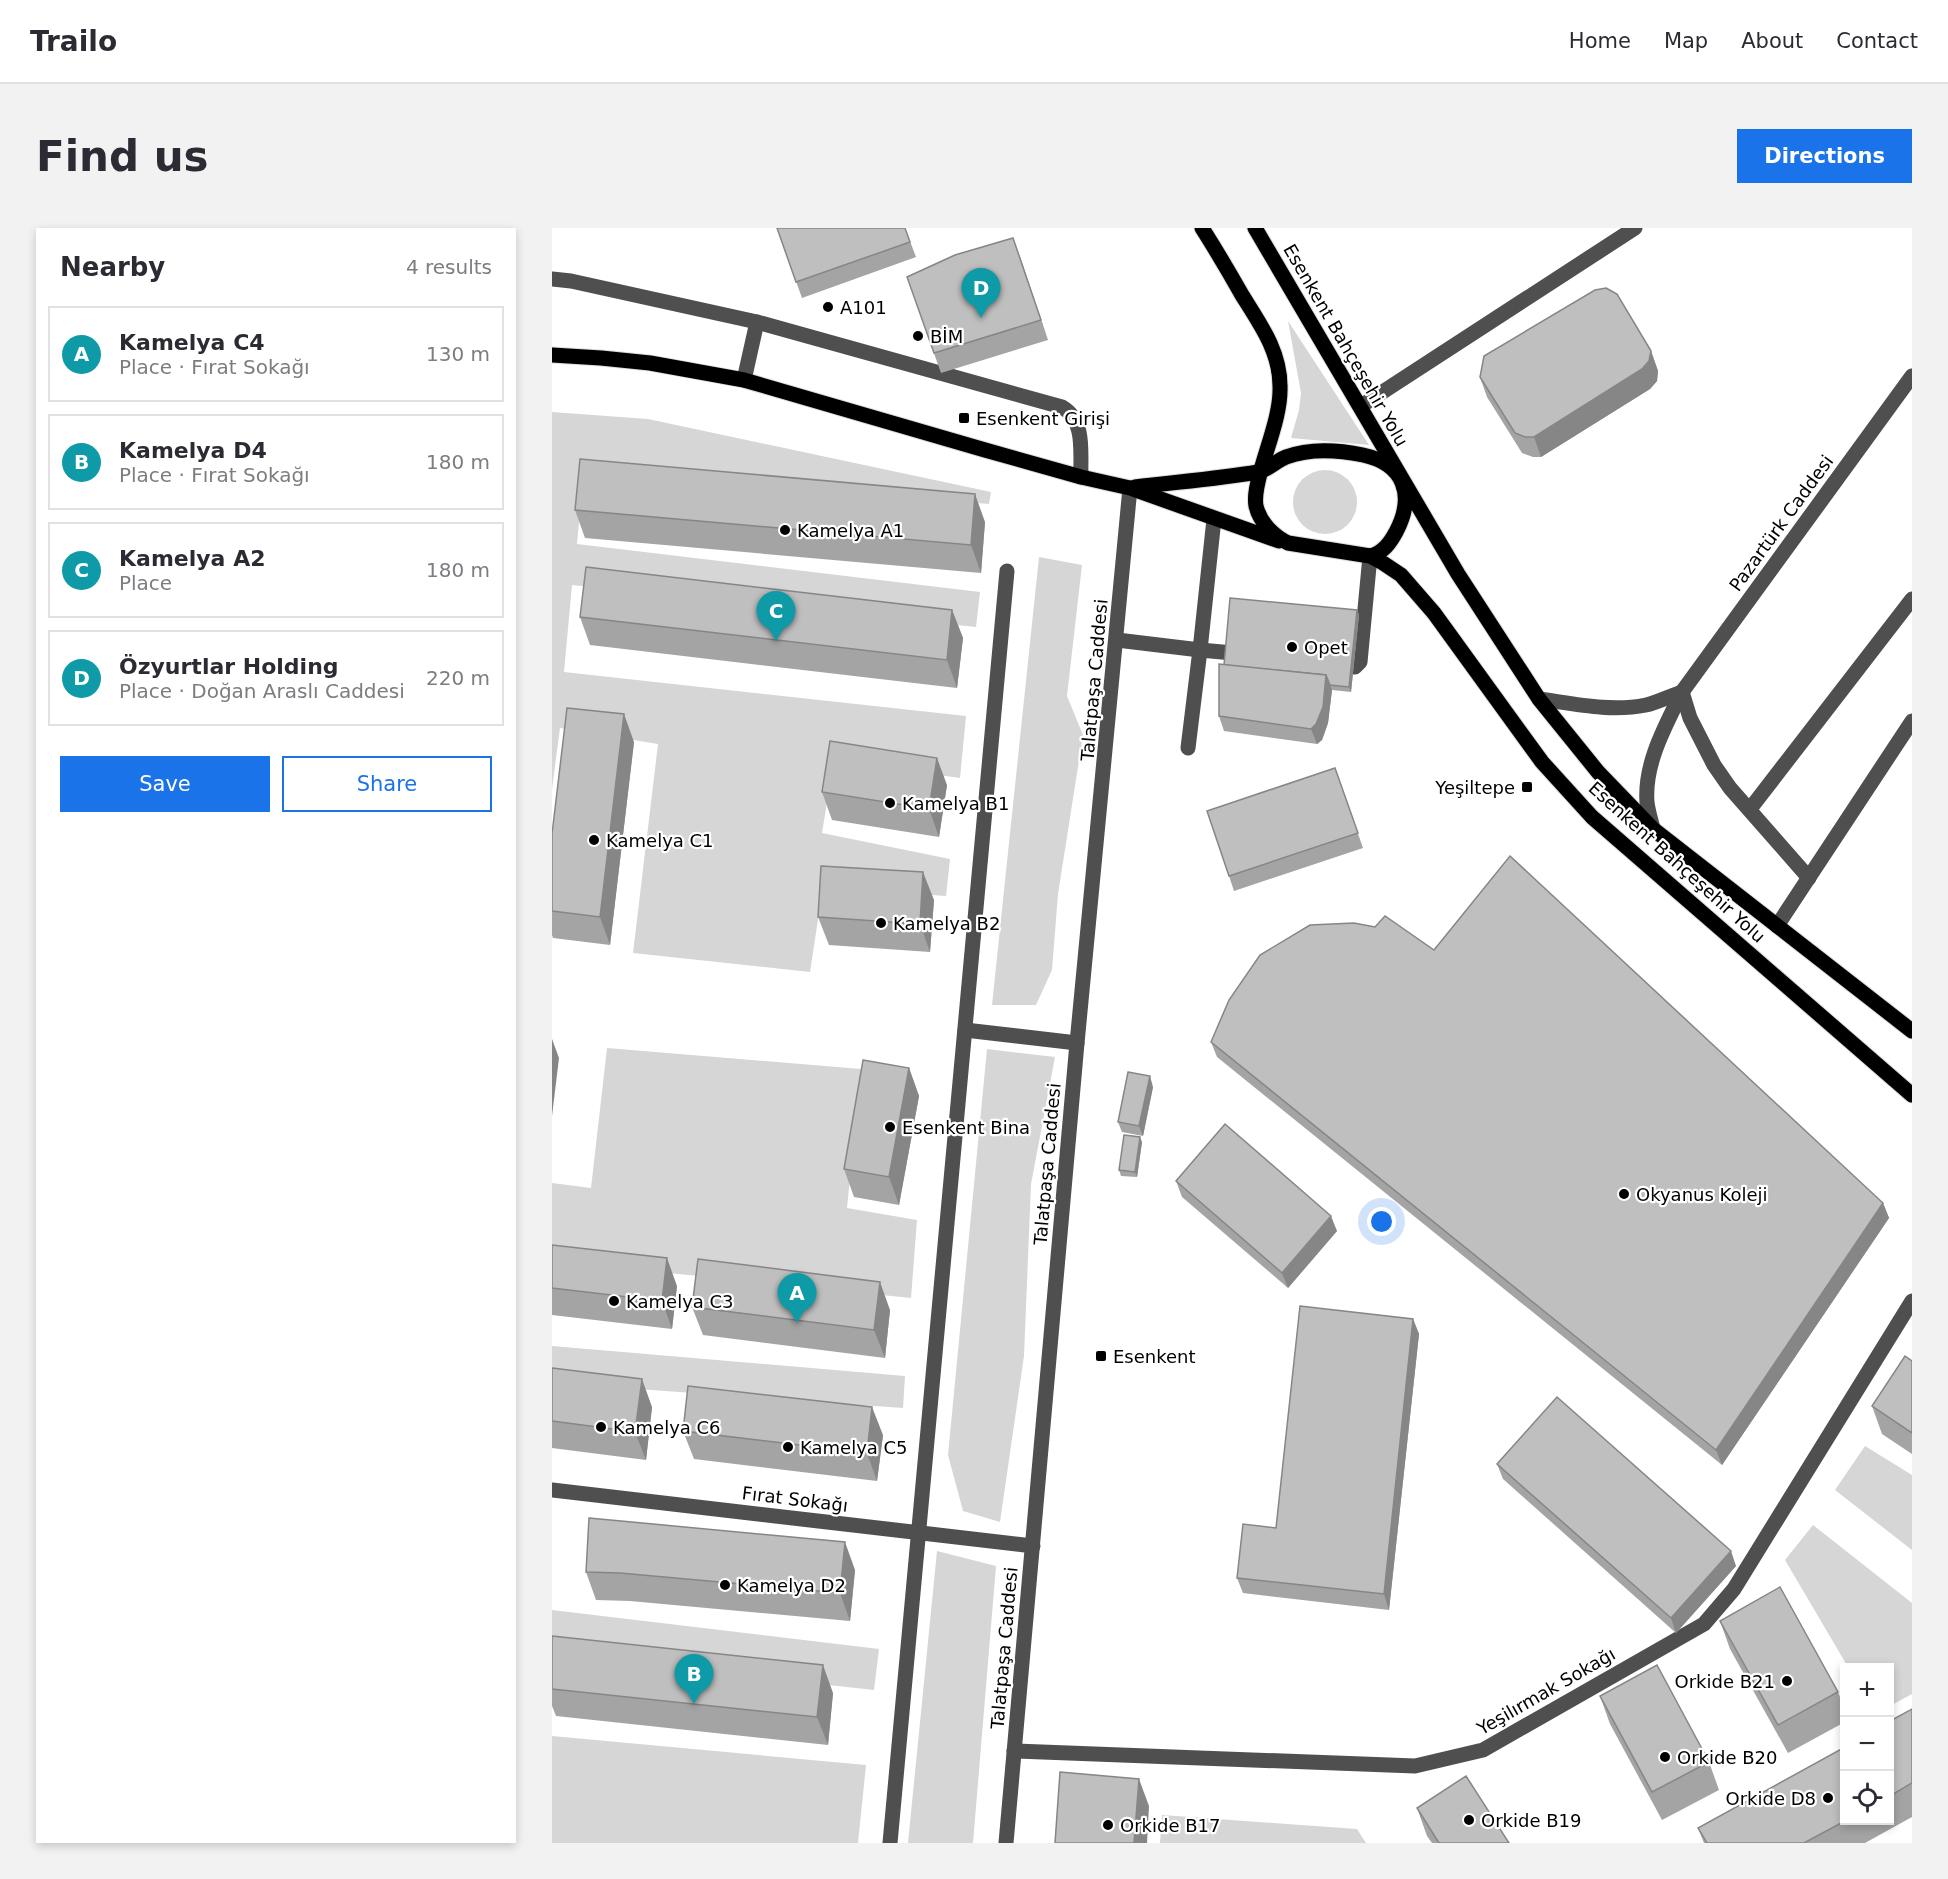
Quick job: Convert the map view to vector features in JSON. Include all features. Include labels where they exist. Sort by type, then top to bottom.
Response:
[{"type":"main road","name":"Esenkent Bahçeşehir Yolu","points":[[1202,228],[1268,338],[1277,360],[1280,387],[1256,498],[1259,513],[1267,526],[1277,537],[1295,546],[1371,556],[1391,568],[1426,602],[1542,762],[1592,817],[1912,1095]]},
{"type":"main road","name":"Esenkent Bahçeşehir Yolu","points":[[1255,228],[1458,574],[1539,699],[1598,772],[1653,829],[1912,1031]]},
{"type":"main road","points":[[552,356],[650,363],[744,380],[1080,477],[1130,488],[1295,546]]},
{"type":"main road","name":"Esenkent Bahçeşehir Yolu","points":[[1261,471],[1286,458],[1301,453],[1321,451],[1365,456],[1382,462],[1390,468],[1403,483],[1406,501],[1400,525],[1382,551],[1371,556]]},
{"type":"main road","points":[[1130,488],[1261,471]]},
{"type":"street","points":[[1361,406],[1635,228]]},
{"type":"street","points":[[552,279],[571,281],[757,322],[1062,407],[1069,411],[1077,423],[1080,436],[1080,477]]},
{"type":"street","points":[[744,380],[757,322]]},
{"type":"street","name":"Pazartürk Caddesi","points":[[1653,829],[1647,802],[1648,777],[1657,746],[1682,692],[1912,376]]},
{"type":"street","name":"Talatpaşa Caddesi","points":[[1006,1843],[1077,1043],[1130,488]]},
{"type":"street","points":[[1188,748],[1215,519]]},
{"type":"street","points":[[1319,663],[1355,667],[1360,662],[1371,556]]},
{"type":"street","points":[[890,1843],[1007,571]]},
{"type":"street","points":[[1750,809],[1912,599]]},
{"type":"street","points":[[1117,640],[1259,656]]},
{"type":"street","points":[[1539,699],[1592,707],[1620,708],[1648,704],[1682,692],[1697,734],[1714,765],[1809,878]]},
{"type":"street","points":[[1777,926],[1912,721]]},
{"type":"street","points":[[965,1030],[1077,1043]]},
{"type":"street","name":"Yeşilırmak Sokağı","points":[[1014,1751],[1415,1766],[1483,1750],[1704,1624],[1734,1589],[1912,1301]]},
{"type":"street","name":"Fırat Sokağı","points":[[552,1490],[1033,1546]]},
{"type":"shaded area","points":[[1288,321],[1369,445],[1291,438],[1301,393]]},
{"type":"shaded area","points":[[552,412],[648,419],[991,492],[989,504],[584,470],[577,544],[980,592],[976,627],[572,585],[564,672],[966,716],[960,778],[834,760],[822,833],[950,859],[946,896],[823,887],[810,972],[633,953],[658,744],[560,728],[552,789]]},
{"type":"shaded area","points":[[1325,470],[1348,479],[1357,502],[1348,525],[1325,534],[1302,525],[1293,502],[1302,479]]},
{"type":"shaded area","points":[[1039,557],[1082,565],[1067,696],[1083,735],[1058,894],[1052,970],[1036,1005],[992,1005]]},
{"type":"shaded area","points":[[607,1048],[861,1069],[847,1208],[917,1220],[911,1298],[552,1261],[552,1183],[591,1188]]},
{"type":"shaded area","points":[[987,1049],[1055,1057],[1031,1184],[1024,1356],[1000,1522],[963,1511],[948,1455]]},
{"type":"shaded area","points":[[552,1346],[905,1376],[903,1408],[552,1383]]},
{"type":"shaded area","points":[[1865,1446],[1912,1475],[1912,1550],[1835,1490]]},
{"type":"shaded area","points":[[1813,1525],[1912,1603],[1912,1694],[1894,1704],[1894,1663],[1846,1663],[1785,1560]]},
{"type":"shaded area","points":[[937,1551],[996,1566],[973,1843],[908,1843]]},
{"type":"shaded area","points":[[552,1610],[879,1649],[874,1690],[552,1655]]},
{"type":"shaded area","points":[[552,1736],[866,1765],[858,1843],[552,1843]]},
{"type":"shaded area","points":[[1162,1815],[1357,1829],[1366,1843],[1160,1843]]},
{"type":"building","points":[[777,228],[905,228],[910,242],[796,282]]},
{"type":"building","points":[[1013,238],[1041,320],[934,353],[907,277],[955,255]]},
{"type":"building","points":[[1606,288],[1617,294],[1651,351],[1649,361],[1642,369],[1534,437],[1525,437],[1515,433],[1480,377],[1484,356],[1595,290]]},
{"type":"building","points":[[580,459],[975,494],[971,545],[575,510]]},
{"type":"building","points":[[586,567],[952,610],[947,660],[580,617]]},
{"type":"building","name":"Opet","points":[[1230,598],[1357,610],[1349,687],[1330,685],[1326,675],[1224,665]]},
{"type":"building","points":[[1219,664],[1326,675],[1323,707],[1316,724],[1311,729],[1219,716]]},
{"type":"building","name":"Kamelya C1","points":[[567,708],[624,714],[600,917],[552,911],[552,834]]},
{"type":"building","points":[[830,741],[937,758],[929,809],[822,792]]},
{"type":"building","points":[[1335,768],[1358,833],[1229,876],[1207,811]]},
{"type":"building","points":[[1510,856],[1883,1203],[1716,1450],[1211,1042],[1229,1000],[1260,955],[1310,925],[1354,923],[1375,927],[1385,916],[1434,950]]},
{"type":"building","points":[[821,866],[923,872],[920,924],[818,917]]},
{"type":"building","points":[[863,1060],[909,1068],[889,1177],[844,1169]]},
{"type":"building","points":[[1128,1072],[1150,1076],[1139,1126],[1118,1122]]},
{"type":"building","points":[[1225,1124],[1331,1216],[1282,1273],[1176,1181]]},
{"type":"building","points":[[1124,1135],[1140,1137],[1135,1172],[1119,1170]]},
{"type":"building","points":[[552,1245],[667,1258],[662,1301],[552,1288]]},
{"type":"building","points":[[698,1259],[880,1282],[874,1330],[692,1307]]},
{"type":"building","points":[[1300,1306],[1413,1319],[1384,1594],[1237,1578],[1243,1524],[1276,1528]]},
{"type":"building","points":[[1905,1356],[1912,1361],[1912,1433],[1872,1406]]},
{"type":"building","points":[[552,1368],[642,1379],[635,1432],[552,1421]]},
{"type":"building","points":[[688,1386],[872,1407],[867,1453],[683,1431]]},
{"type":"building","points":[[1557,1397],[1731,1551],[1671,1618],[1497,1464]]},
{"type":"building","points":[[589,1518],[845,1542],[840,1593],[620,1573],[586,1572]]},
{"type":"building","name":"Orkide B21","points":[[1780,1587],[1838,1692],[1778,1725],[1720,1621]]},
{"type":"building","points":[[552,1636],[823,1665],[817,1717],[552,1689]]},
{"type":"building","name":"Orkide B20","points":[[1657,1665],[1709,1762],[1652,1792],[1600,1696]]},
{"type":"building","points":[[1912,1709],[1912,1783],[1894,1794],[1894,1771],[1894,1719]]},
{"type":"building","points":[[1840,1750],[1840,1824],[1804,1843],[1707,1843],[1698,1828]]},
{"type":"building","points":[[1060,1772],[1139,1779],[1134,1843],[1055,1843]]},
{"type":"building","points":[[1466,1776],[1509,1843],[1439,1843],[1417,1808]]},
{"type":"place","name":"A101","points":[[828,307]]},
{"type":"place","name":"Özyurtlar Holding","points":[[981,318]]},
{"type":"place","name":"BİM","points":[[918,336]]},
{"type":"place","name":"Esenkent Girişi","points":[[964,418]]},
{"type":"place","name":"Kamelya A1","points":[[785,530]]},
{"type":"place","name":"Kamelya A2","points":[[776,641]]},
{"type":"place","name":"Opet","points":[[1292,647]]},
{"type":"place","name":"Yeşiltepe","points":[[1527,787]]},
{"type":"place","name":"Kamelya B1","points":[[890,803]]},
{"type":"place","name":"Kamelya C1","points":[[594,840]]},
{"type":"place","name":"Kamelya B2","points":[[881,923]]},
{"type":"place","name":"Esenkent Bina","points":[[890,1127]]},
{"type":"place","name":"Okyanus Koleji","points":[[1624,1194]]},
{"type":"place","name":"Kamelya C3","points":[[614,1301]]},
{"type":"place","name":"Kamelya C4","points":[[797,1323]]},
{"type":"place","name":"Esenkent","points":[[1101,1356]]},
{"type":"place","name":"Kamelya C6","points":[[601,1427]]},
{"type":"place","name":"Kamelya C5","points":[[788,1447]]},
{"type":"place","name":"Kamelya D2","points":[[725,1585]]},
{"type":"place","name":"Orkide B21","points":[[1787,1681]]},
{"type":"place","name":"Kamelya D4","points":[[694,1704]]},
{"type":"place","name":"Orkide B20","points":[[1665,1757]]},
{"type":"place","name":"Orkide D8","points":[[1828,1798]]},
{"type":"place","name":"Orkide B19","points":[[1469,1820]]},
{"type":"place","name":"Orkide B17","points":[[1108,1825]]}]
